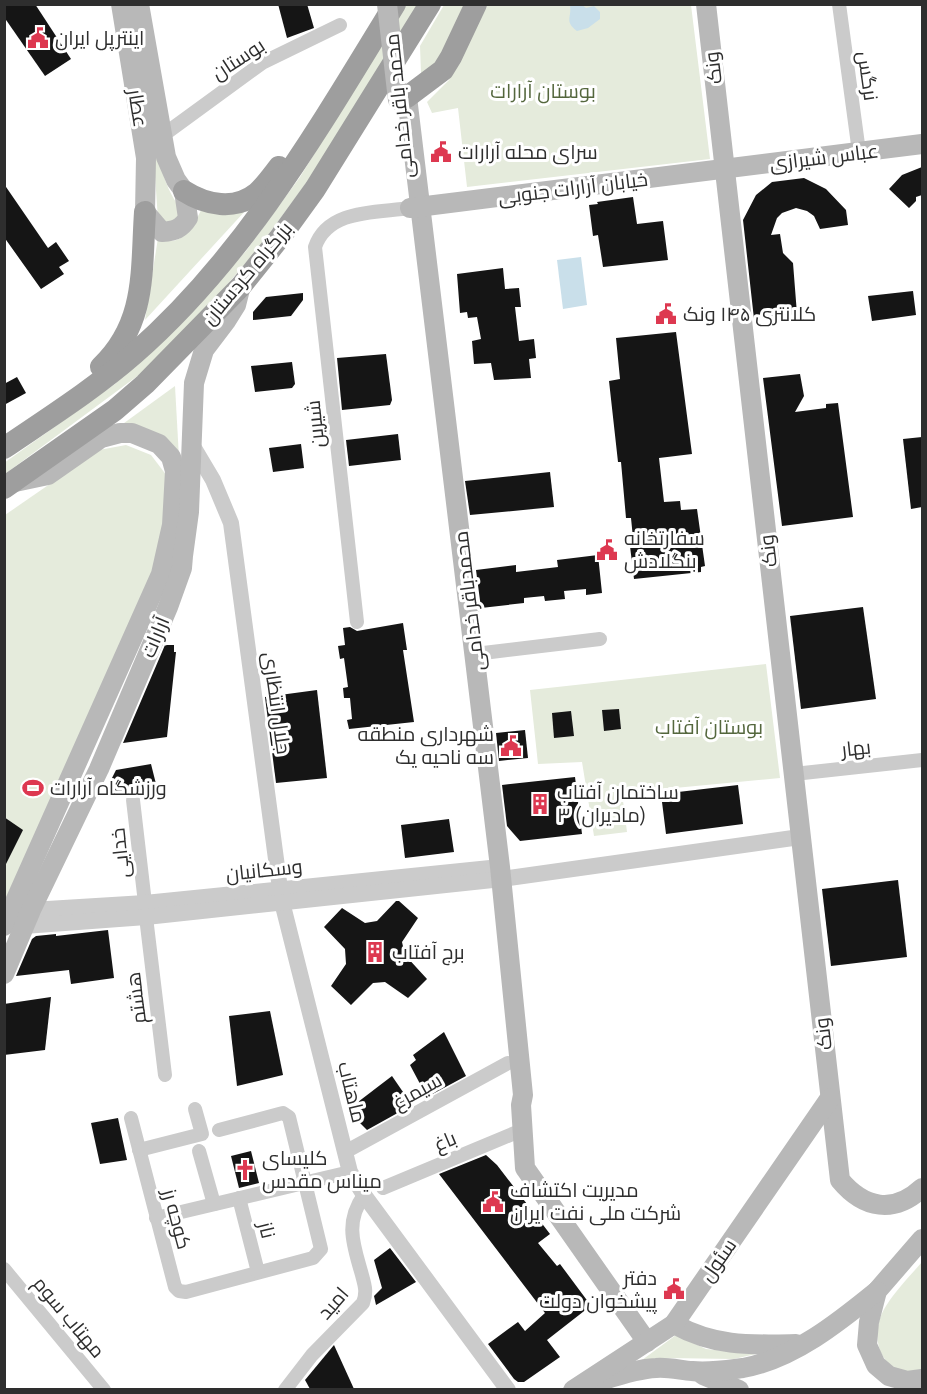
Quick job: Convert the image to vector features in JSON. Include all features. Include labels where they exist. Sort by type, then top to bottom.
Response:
[{"type":"highway","name":"بزرگراه کردستان","points":[[4,448],[62,409],[133,354],[179,310],[269,203],[396,4]]},
{"type":"highway","name":"بزرگراه کردستان","points":[[9,485],[114,410],[145,384],[241,286],[315,189],[430,4]]},
{"type":"highway","points":[[402,89],[443,70],[452,57],[476,4]]},
{"type":"highway","points":[[184,191],[194,198],[214,204],[226,205],[245,200],[256,194],[328,113]]},
{"type":"highway","points":[[62,409],[116,351],[131,326],[138,303],[145,212]]},
{"type":"main road","name":"عطار","points":[[121,4],[146,158],[145,212]]},
{"type":"main road","name":"عطار","points":[[140,4],[169,167],[184,191]]},
{"type":"main road","name":"محمد باقر خدامی","points":[[387,4],[402,89]]},
{"type":"main road","name":"محمد باقر خدامی","points":[[396,4],[402,89]]},
{"type":"main road","name":"ونک","points":[[706,4],[840,1180],[860,1199],[879,1205],[899,1203],[912,1198],[922,1188]]},
{"type":"main road","name":"محمدباقر خدامی","points":[[402,89],[500,932],[523,1095],[521,1106],[525,1153],[651,1339]]},
{"type":"main road","name":"عباس شیرازی","points":[[725,169],[922,144]]},
{"type":"main road","name":"خیابان آرارات جنوبی","points":[[416,207],[725,169]]},
{"type":"main road","points":[[145,212],[162,232],[174,231],[188,218],[184,191]]},
{"type":"main road","name":"محمدباقر خدامی","points":[[416,207],[475,654],[476,716]]},
{"type":"main road","name":"آرارات","points":[[16,918],[99,768],[159,630],[182,568],[189,512],[194,383],[204,350],[236,305],[241,286]]},
{"type":"main road","name":"آرارات","points":[[4,974],[16,918],[161,574],[172,525],[175,471],[171,457],[159,444],[132,433],[120,433],[101,438],[48,475],[9,485]]},
{"type":"main road","name":"محمدباقر خدامی","points":[[500,932],[508,1063],[514,1094],[521,1106]]},
{"type":"main road","name":"سئول","points":[[573,1389],[674,1324],[830,1098]]},
{"type":"main road","name":"سئول","points":[[573,1389],[641,1369],[675,1368],[694,1371],[734,1369],[758,1364],[833,1326],[877,1291],[922,1239]]},
{"type":"main road","points":[[877,1291],[868,1331],[867,1345],[870,1356],[876,1365],[895,1379],[907,1381],[922,1379]]},
{"type":"main road","points":[[674,1324],[699,1337],[719,1341],[739,1344],[801,1344]]},
{"type":"main road","points":[[605,1389],[694,1371],[739,1389]]},
{"type":"street","name":"نرگس","points":[[839,4],[859,152]]},
{"type":"street","name":"بوستان","points":[[162,136],[262,63],[340,25]]},
{"type":"street","name":"شیرین","points":[[357,622],[315,248],[319,235],[341,218],[416,207]]},
{"type":"street","name":"جلال انتظاری","points":[[191,443],[213,480],[231,523],[281,896]]},
{"type":"street","points":[[475,654],[600,639]]},
{"type":"street","name":"بهار","points":[[794,774],[922,760]]},
{"type":"street","name":"خدایی","points":[[133,800],[145,910]]},
{"type":"street","points":[[16,918],[145,910],[494,874],[800,837]]},
{"type":"street","name":"ماهتاب","points":[[281,896],[350,1172],[364,1195],[508,1389]]},
{"type":"street","name":"هشتم","points":[[145,910],[165,1075]]},
{"type":"street","name":"سیمرغ","points":[[345,1152],[508,1063]]},
{"type":"street","points":[[139,1150],[202,1134],[195,1109]]},
{"type":"street","points":[[219,1130],[279,1114],[286,1114],[290,1121],[321,1249],[313,1258],[258,1272]]},
{"type":"street","name":"کوچه رز","points":[[131,1118],[175,1287],[179,1291],[186,1292],[258,1272]]},
{"type":"street","name":"باغ","points":[[383,1188],[522,1130]]},
{"type":"street","points":[[199,1151],[214,1204]]},
{"type":"street","points":[[156,1218],[350,1172]]},
{"type":"street","name":"امید","points":[[285,1389],[312,1355],[363,1303],[366,1291],[351,1232],[353,1215],[364,1195]]},
{"type":"street","name":"ناز","points":[[239,1198],[258,1272]]},
{"type":"street","name":"مهتاب سوم","points":[[4,1269],[104,1389]]},
{"type":"green space","points":[[406,5],[418,5],[320,164],[257,250],[159,360],[5,474],[4,463],[115,384],[185,317],[246,251],[300,177]]},
{"type":"green space","points":[[444,5],[469,5],[437,71],[421,73],[420,46]]},
{"type":"green space","name":"بوستان آرارات","points":[[484,5],[691,5],[710,159],[467,187],[458,108],[432,113],[427,102],[449,80]]},
{"type":"green space","points":[[151,115],[164,177],[174,199],[181,208],[178,224],[158,220]]},
{"type":"green space","points":[[201,210],[246,210],[145,320],[158,238],[172,241],[182,237]]},
{"type":"green space","points":[[175,386],[179,458],[120,426]]},
{"type":"green space","name":"ورزشگاه آرارات","points":[[126,445],[151,455],[167,476],[170,503],[156,572],[5,910],[5,515],[99,450]]},
{"type":"green space","name":"بوستان آفتاب","points":[[766,664],[780,778],[622,793],[627,832],[594,836],[582,762],[538,764],[530,690]]},
{"type":"green space","points":[[922,1262],[922,1372],[904,1372],[891,1366],[884,1359],[877,1333],[882,1314],[890,1300]]},
{"type":"green space","points":[[676,1335],[706,1349],[772,1350],[734,1359],[642,1360]]},
{"type":"water","points":[[570,5],[582,5],[586,8],[594,6],[600,12],[600,19],[588,28],[577,31],[570,22]]},
{"type":"water","points":[[581,257],[587,305],[563,309],[557,260]]},
{"type":"building","name":"اینترپل ایران","points":[[4,4],[35,4],[71,59],[45,76],[4,17]]},
{"type":"building","points":[[278,4],[307,4],[314,28],[287,38]]},
{"type":"building","points":[[922,167],[922,195],[916,197],[916,201],[909,208],[889,189],[902,175]]},
{"type":"building","points":[[804,178],[826,189],[846,210],[848,225],[820,229],[814,216],[796,208],[782,213],[777,218],[771,235],[780,234],[783,253],[793,263],[797,314],[754,319],[743,220],[756,195],[772,182]]},
{"type":"building","points":[[4,184],[48,248],[56,242],[69,261],[59,267],[64,274],[41,289],[4,237]]},
{"type":"building","points":[[633,197],[637,224],[663,221],[668,260],[603,267],[598,235],[593,236],[589,205]]},
{"type":"building","points":[[503,268],[505,289],[519,288],[521,307],[515,307],[519,341],[534,339],[536,358],[529,359],[531,378],[494,380],[491,363],[474,364],[472,341],[481,339],[477,317],[468,318],[467,312],[460,313],[457,274]]},
{"type":"building","points":[[913,291],[916,315],[872,321],[868,296]]},
{"type":"building","points":[[303,293],[303,300],[291,316],[253,320],[253,312],[266,297]]},
{"type":"building","points":[[676,332],[692,454],[659,458],[664,502],[680,501],[681,510],[697,509],[705,566],[701,567],[701,572],[634,579],[629,538],[633,538],[631,518],[626,518],[621,462],[618,462],[609,381],[620,379],[616,338]]},
{"type":"building","points":[[386,354],[392,400],[390,405],[342,410],[337,358]]},
{"type":"building","points":[[292,362],[295,384],[292,388],[255,392],[251,366]]},
{"type":"building","points":[[800,374],[804,396],[795,412],[826,408],[826,404],[838,403],[853,517],[782,526],[763,378]]},
{"type":"building","points":[[17,377],[26,393],[4,405],[4,384]]},
{"type":"building","points":[[398,434],[401,460],[349,466],[346,440]]},
{"type":"building","points":[[922,437],[922,507],[911,509],[903,439]]},
{"type":"building","points":[[301,444],[304,468],[273,472],[269,448]]},
{"type":"building","points":[[550,472],[554,507],[470,515],[465,481]]},
{"type":"building","points":[[598,555],[602,593],[586,595],[586,589],[564,591],[565,599],[545,601],[544,596],[524,598],[524,603],[481,608],[476,570],[516,565],[516,572],[558,567],[557,560]]},
{"type":"building","points":[[863,607],[876,699],[801,709],[790,616]]},
{"type":"building","points":[[403,623],[407,650],[403,650],[414,722],[349,729],[347,720],[352,719],[350,698],[344,698],[343,688],[348,687],[344,658],[340,659],[338,646],[345,645],[343,628],[350,627],[357,631]]},
{"type":"building","points":[[165,645],[174,645],[174,652],[176,652],[167,737],[123,743]]},
{"type":"building","points":[[317,690],[327,778],[276,783],[265,697]]},
{"type":"building","points":[[619,709],[621,729],[604,731],[602,710]]},
{"type":"building","points":[[571,711],[574,736],[554,738],[552,713]]},
{"type":"building","name":"شهرداری منطقه سه ناحیه یک","points":[[525,730],[528,758],[499,761],[496,733]]},
{"type":"building","points":[[151,764],[157,788],[102,798],[116,770]]},
{"type":"building","name":"ساختمان آفتاب ۳ (مادیران)","points":[[575,777],[582,834],[520,841],[507,826],[502,785]]},
{"type":"building","points":[[738,785],[743,824],[666,834],[661,794]]},
{"type":"building","points":[[4,817],[23,830],[4,868]]},
{"type":"building","points":[[449,819],[454,852],[405,858],[401,825]]},
{"type":"building","points":[[898,880],[907,957],[831,966],[822,889]]},
{"type":"building","name":"برج آفتاب","points":[[396,901],[399,901],[418,918],[402,942],[405,955],[427,979],[408,998],[385,982],[373,983],[351,1005],[331,986],[346,964],[345,949],[324,927],[342,908],[365,923],[377,921]]},
{"type":"building","points":[[108,930],[114,978],[71,984],[69,970],[16,976],[32,939],[36,936]]},
{"type":"building","points":[[51,997],[45,1050],[4,1055],[4,1004]]},
{"type":"building","points":[[270,1011],[283,1075],[237,1086],[229,1016]]},
{"type":"building","points":[[444,1032],[466,1076],[427,1097],[410,1065],[416,1060],[413,1055]]},
{"type":"building","points":[[392,1076],[412,1105],[367,1130],[356,1119],[354,1105]]},
{"type":"building","points":[[118,1118],[127,1160],[100,1164],[91,1123]]},
{"type":"building","name":"کلیسای میناس مقدس","points":[[251,1151],[259,1183],[239,1188],[231,1156]]},
{"type":"building","points":[[486,1155],[497,1165],[550,1234],[538,1243],[557,1266],[560,1264],[589,1303],[585,1306],[588,1308],[547,1340],[560,1357],[524,1382],[514,1379],[488,1344],[518,1322],[525,1331],[545,1313],[439,1174]]},
{"type":"building","points":[[390,1248],[416,1282],[376,1305],[374,1296],[382,1288],[374,1260]]},
{"type":"building","points":[[334,1345],[354,1389],[310,1389],[305,1380]]},
{"type":"place","name":"اینترپل ایران","points":[[38,38]]},
{"type":"place","name":"سرای محله آرارات","points":[[441,152]]},
{"type":"place","name":"کلانتری ۱۴۵ ونک","points":[[666,314]]},
{"type":"place","name":"سفارتخانه بنگلادش","points":[[607,550]]},
{"type":"place","name":"شهرداری منطقه سه ناحیه یک","points":[[511,746]]},
{"type":"place","name":"ورزشگاه آرارات","points":[[33,788]]},
{"type":"place","name":"ساختمان آفتاب ۳ (مادیران)","points":[[540,804]]},
{"type":"place","name":"برج آفتاب","points":[[375,952]]},
{"type":"place","name":"کلیسای میناس مقدس","points":[[245,1170]]},
{"type":"place","name":"مدیریت اکتشاف شرکت ملی نفت ایران","points":[[493,1202]]},
{"type":"place","name":"دفتر پیشخوان دولت","points":[[674,1289]]}]
